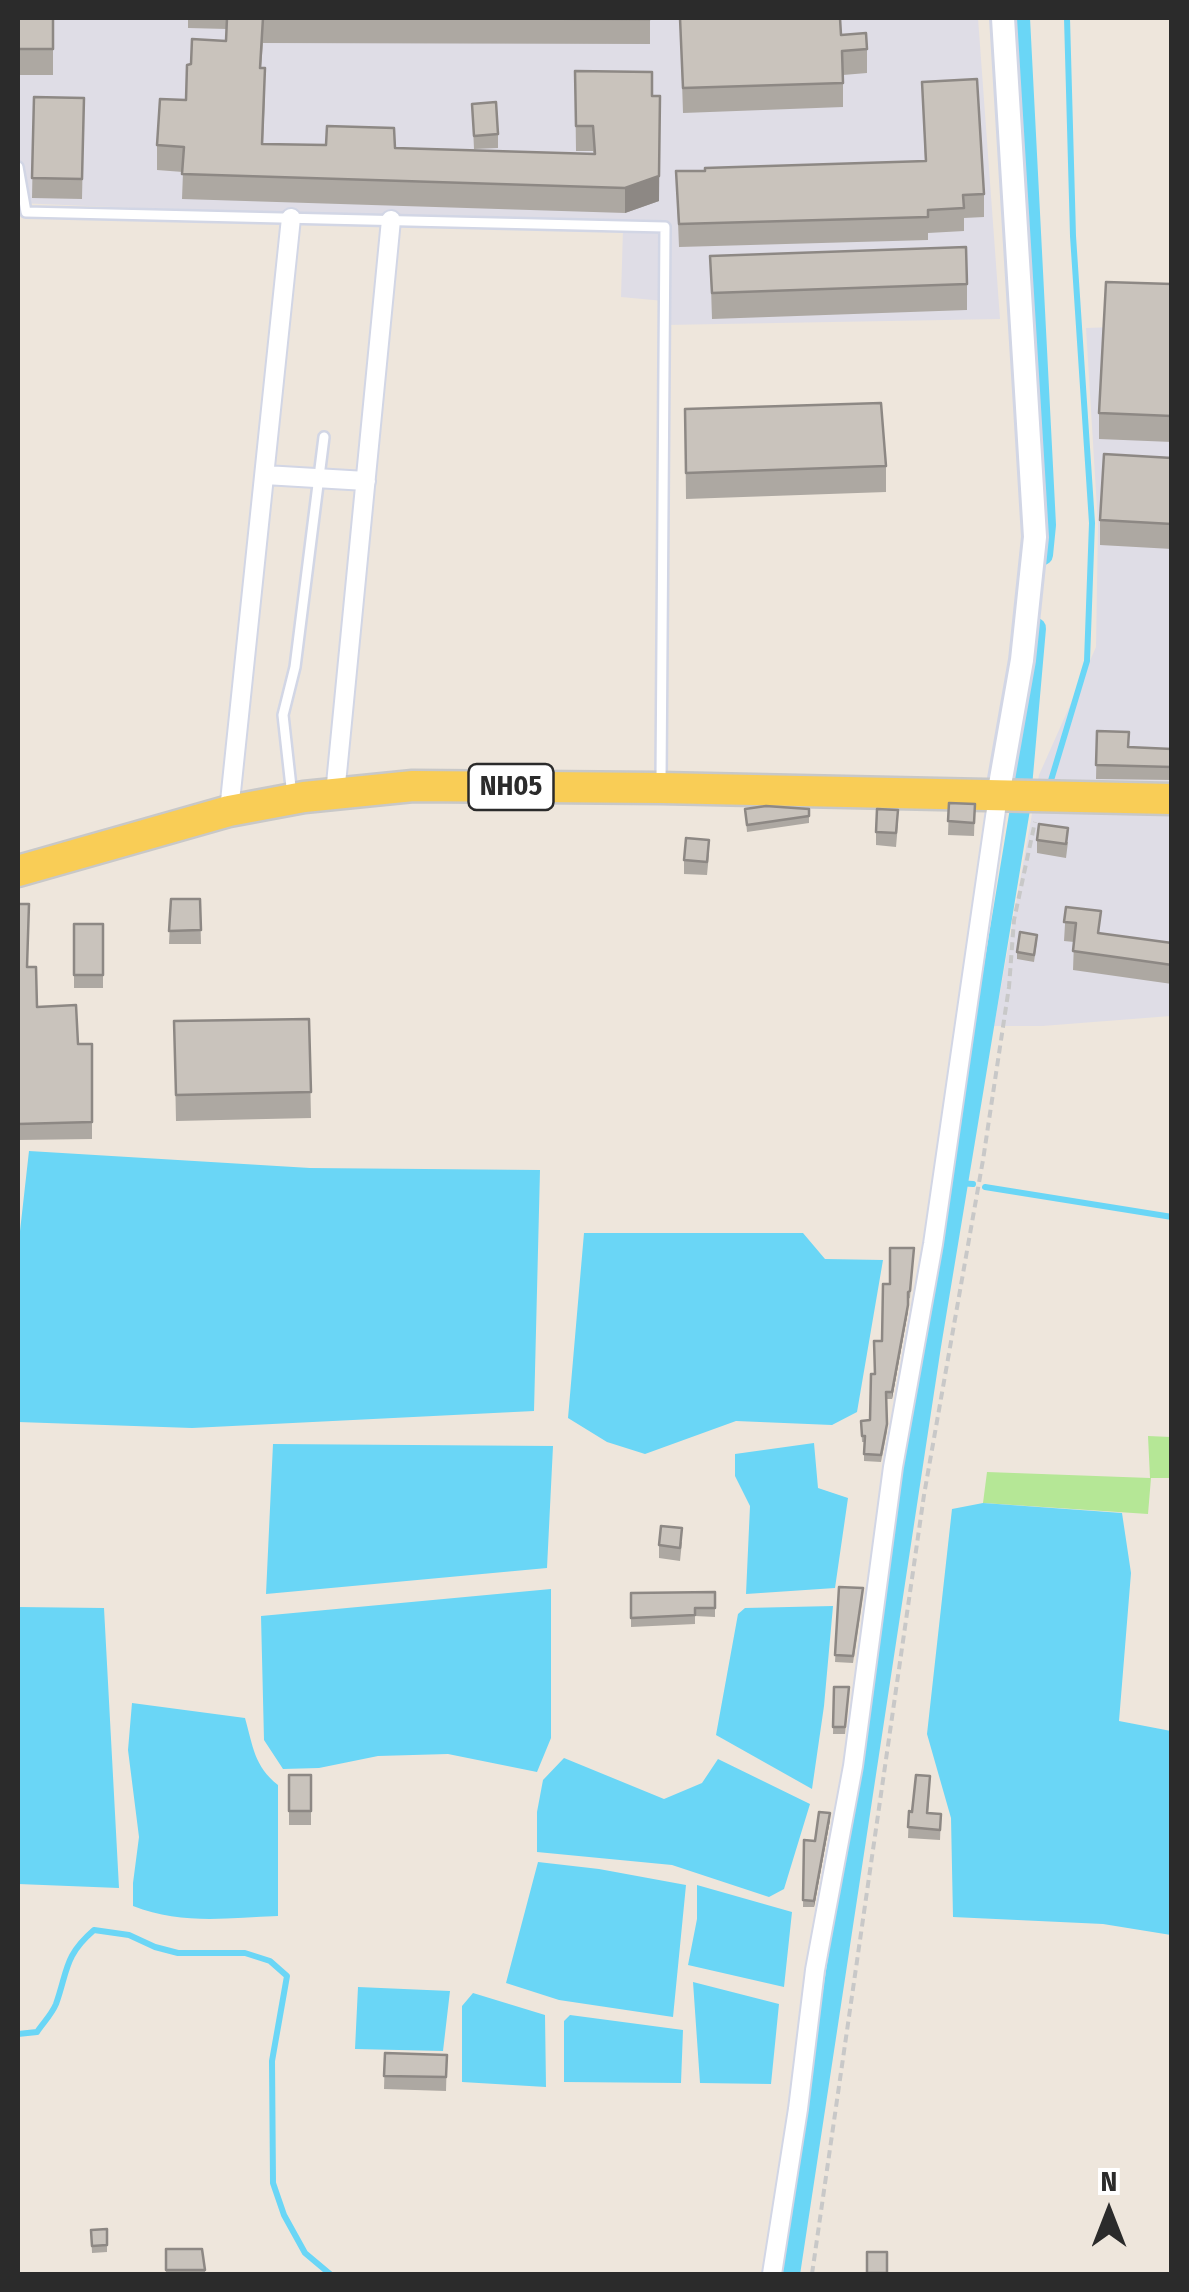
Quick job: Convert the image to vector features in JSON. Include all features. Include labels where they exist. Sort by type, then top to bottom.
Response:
[{"type":"main road","name":"NH05","points":[[18,871],[230,811],[292,799],[413,786],[1172,799]]},
{"type":"street","points":[[772,2274],[815,1970],[853,1766],[894,1467],[933,1244],[1024,797],[1022,660],[1036,536],[1003,18]]},
{"type":"street","points":[[230,811],[291,218]]},
{"type":"street","points":[[335,794],[391,220]]},
{"type":"street","points":[[264,475],[366,481]]},
{"type":"lane","points":[[18,167],[26,212],[666,227],[660,788]]},
{"type":"lane","points":[[292,799],[282,715],[295,667],[324,437]]},
{"type":"path","points":[[812,2274],[924,1495],[983,1160],[1009,987],[1014,920],[1036,818],[1024,797]]},
{"type":"shaded area","points":[[18,18],[978,18],[1000,319],[665,325],[664,301],[621,297],[623,229],[18,203]]},
{"type":"shaded area","points":[[1171,325],[1171,1016],[994,1026],[1039,775],[1096,647],[1098,525],[1086,328]]},
{"type":"green space","points":[[1148,1436],[1171,1437],[1171,1478],[1151,1478],[1148,1514],[983,1503],[987,1472],[1150,1478]]},
{"type":"water","points":[[29,1151],[310,1168],[540,1170],[534,1411],[192,1428],[18,1422],[18,1232]]},
{"type":"water","points":[[584,1233],[803,1233],[825,1259],[883,1260],[857,1412],[832,1425],[736,1421],[645,1454],[607,1442],[568,1418]]},
{"type":"water","points":[[814,1443],[818,1488],[848,1498],[835,1588],[746,1594],[750,1506],[735,1476],[735,1454]]},
{"type":"water","points":[[273,1444],[553,1446],[547,1568],[266,1594]]},
{"type":"water","points":[[983,1503],[1122,1513],[1131,1573],[1119,1721],[1171,1731],[1171,1935],[1103,1924],[953,1917],[951,1818],[927,1734],[952,1509]]},
{"type":"water","points":[[551,1589],[551,1738],[537,1772],[448,1754],[378,1756],[319,1768],[283,1769],[264,1740],[261,1616]]},
{"type":"water","points":[[833,1606],[812,1789],[716,1735],[738,1614],[745,1608]]},
{"type":"water","points":[[18,1607],[104,1608],[119,1888],[18,1884]]},
{"type":"water","points":[[132,1703],[245,1718],[259,1763],[278,1785],[278,1916],[187,1918],[133,1906],[139,1837],[128,1750]]},
{"type":"water","points":[[564,1758],[664,1799],[702,1783],[718,1759],[810,1804],[784,1889],[769,1897],[672,1865],[537,1852],[537,1812],[543,1780]]},
{"type":"water","points":[[538,1862],[686,1885],[673,2017],[559,2000],[506,1983]]},
{"type":"water","points":[[697,1885],[792,1912],[784,1987],[688,1965],[697,1919]]},
{"type":"water","points":[[693,1982],[779,2004],[771,2084],[700,2083]]},
{"type":"water","points":[[358,1987],[450,1991],[443,2051],[355,2049]]},
{"type":"water","points":[[473,1993],[545,2015],[546,2087],[462,2082],[462,2006]]},
{"type":"water","points":[[570,2015],[683,2030],[681,2083],[564,2082],[564,2021]]},
{"type":"building","points":[[18,18],[53,18],[53,49],[18,49]]},
{"type":"building","points":[[227,18],[263,18],[262,144],[326,145],[327,126],[394,128],[395,148],[595,154],[593,126],[576,126],[575,71],[652,72],[652,96],[660,96],[659,176],[625,188],[182,174],[184,147],[157,145],[160,99],[186,100],[192,39],[226,41]]},
{"type":"building","points":[[263,18],[650,18],[650,19]]},
{"type":"building","points":[[680,18],[840,18],[841,35],[866,33],[867,49],[842,51],[843,83],[683,88]]},
{"type":"building","points":[[977,79],[984,194],[963,195],[964,208],[928,210],[928,217],[679,224],[676,171],[926,161],[922,82]]},
{"type":"building","points":[[34,97],[84,98],[82,179],[32,178]]},
{"type":"building","points":[[496,102],[498,134],[474,136],[472,104]]},
{"type":"building","points":[[966,247],[967,284],[712,293],[710,256]]},
{"type":"building","points":[[1106,282],[1172,284],[1172,416],[1099,413]]},
{"type":"building","points":[[881,403],[886,466],[686,473],[685,409]]},
{"type":"building","points":[[1104,454],[1172,458],[1172,524],[1100,520]]},
{"type":"building","points":[[1097,731],[1129,732],[1128,747],[1172,749],[1172,767],[1096,765]]},
{"type":"building","points":[[949,803],[975,804],[974,823],[948,821]]},
{"type":"building","points":[[745,809],[809,809],[809,816],[747,825]]},
{"type":"building","points":[[877,809],[898,810],[896,833],[876,832]]},
{"type":"building","points":[[1039,824],[1068,828],[1066,844],[1037,840]]},
{"type":"building","points":[[686,838],[709,840],[707,862],[684,860]]},
{"type":"building","points":[[171,899],[200,899],[201,930],[169,931]]},
{"type":"building","points":[[18,904],[29,904],[27,967],[36,967],[37,1007],[76,1005],[78,1044],[92,1044],[92,1122],[18,1124]]},
{"type":"building","points":[[1066,907],[1101,911],[1098,933],[1172,943],[1172,965],[1073,951],[1076,923],[1064,922]]},
{"type":"building","points":[[74,924],[103,924],[103,975],[74,975]]},
{"type":"building","points":[[1020,932],[1037,935],[1034,955],[1017,952]]},
{"type":"building","points":[[309,1019],[311,1092],[176,1095],[174,1021]]},
{"type":"building","points":[[890,1248],[914,1248],[910,1291],[892,1392],[886,1392],[887,1424],[881,1455],[864,1454],[861,1421],[870,1420],[874,1341],[882,1341],[883,1284],[890,1284]]},
{"type":"building","points":[[661,1526],[682,1528],[680,1548],[659,1545]]},
{"type":"building","points":[[839,1587],[863,1588],[853,1656],[835,1655]]},
{"type":"building","points":[[715,1592],[715,1608],[695,1608],[695,1615],[631,1618],[631,1593]]},
{"type":"building","points":[[834,1687],[849,1687],[845,1727],[833,1727]]},
{"type":"building","points":[[289,1775],[311,1775],[311,1811],[289,1811]]},
{"type":"building","points":[[916,1775],[930,1776],[927,1813],[941,1814],[940,1830],[908,1827]]},
{"type":"building","points":[[819,1812],[830,1813],[814,1901],[803,1900],[804,1840],[815,1841]]},
{"type":"building","points":[[385,2053],[447,2055],[446,2077],[384,2076]]},
{"type":"building","points":[[107,2229],[107,2245],[92,2246],[91,2230]]},
{"type":"building","points":[[166,2249],[202,2249],[205,2270],[166,2270]]},
{"type":"building","points":[[867,2252],[887,2252],[887,2273],[867,2273]]},
{"type":"waterway","points":[[1020,18],[1046,525],[1043,555]]},
{"type":"waterway","points":[[1049,787],[1087,661],[1092,523],[1073,236],[1067,18]]},
{"type":"waterway","points":[[790,2274],[931,1346],[1020,809],[1036,628]]},
{"type":"waterway","points":[[958,1183],[973,1184]]},
{"type":"waterway","points":[[985,1187],[1172,1217]]},
{"type":"waterway","points":[[18,2034],[37,2032],[50,2015],[72,1956],[94,1930],[129,1935],[178,1953],[245,1953],[270,1961],[287,1976],[272,2061],[273,2183],[284,2215],[305,2253],[330,2274]]}]
